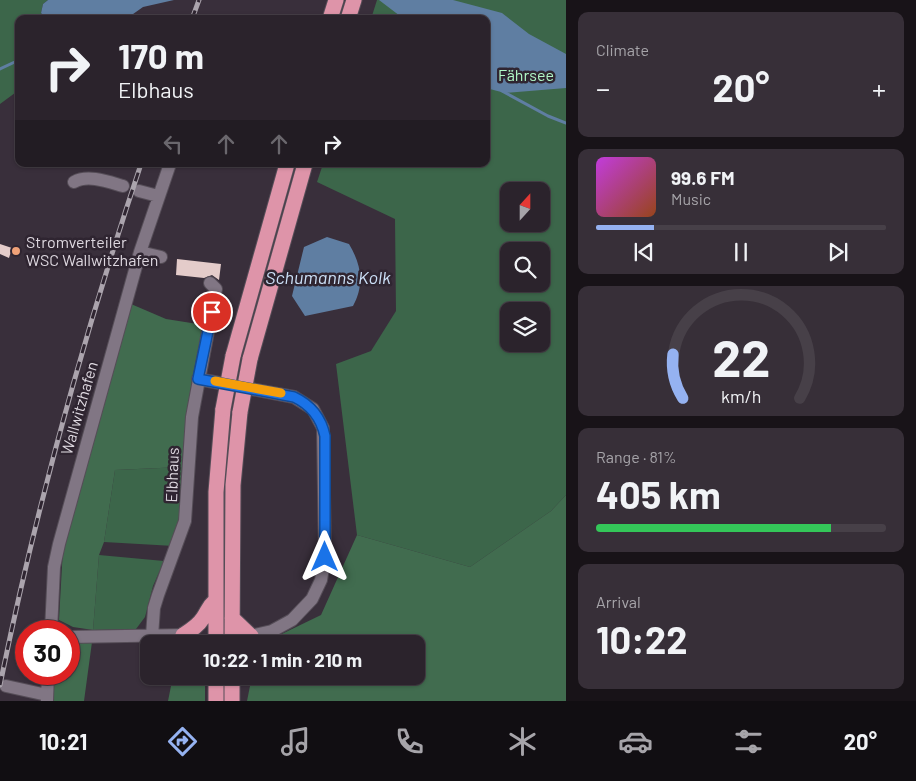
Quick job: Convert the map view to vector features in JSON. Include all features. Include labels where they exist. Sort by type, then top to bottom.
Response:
[{"type":"highway","points":[[350,15],[354,0]]},
{"type":"highway","points":[[216,635],[216,492],[224,409],[233,356],[286,167]]},
{"type":"highway","points":[[232,635],[233,485],[240,412],[250,358],[267,293],[304,167]]},
{"type":"highway","points":[[183,634],[195,628],[203,618],[207,607],[215,601]]},
{"type":"highway","points":[[232,618],[245,635]]},
{"type":"highway","points":[[216,685],[216,701]]},
{"type":"highway","points":[[232,685],[232,701]]},
{"type":"street","name":"Wallwitzhafen","points":[[52,620],[54,568],[59,544],[140,252],[169,167]]},
{"type":"street","points":[[74,182],[80,179],[89,179],[123,186]]},
{"type":"street","points":[[139,190],[158,196]]},
{"type":"street","points":[[140,252],[160,257]]},
{"type":"street","name":"Elbhaus","points":[[152,635],[154,608],[185,521],[190,438],[198,379],[216,289],[210,283]]},
{"type":"street","points":[[198,379],[294,397],[313,409],[321,422],[325,436],[325,557],[321,580],[312,599],[292,620],[260,635]]},
{"type":"street","points":[[168,635],[183,634]]},
{"type":"street","points":[[80,637],[140,636]]},
{"type":"street","points":[[6,686],[47,698],[48,685]]},
{"type":"green space","points":[[0,0],[48,0],[43,4],[41,13],[43,15],[15,15],[15,93],[0,104]]},
{"type":"green space","points":[[377,0],[566,0],[566,495],[551,511],[470,567],[357,535],[336,364],[371,351],[396,311],[395,219],[317,182],[322,167],[490,167],[490,15],[372,15]]},
{"type":"green space","points":[[131,304],[166,319],[204,325],[190,395],[182,467],[115,470],[104,542],[99,555],[93,630],[80,628],[80,620],[59,620],[63,548]]},
{"type":"green space","points":[[182,467],[181,522],[174,546],[104,542],[115,470]]},
{"type":"green space","points":[[566,495],[566,701],[247,701],[250,685],[425,685],[425,635],[280,635],[321,615],[357,535],[470,567],[551,511]]},
{"type":"green space","points":[[99,555],[164,561],[153,586],[145,617],[136,629],[93,630]]},
{"type":"green space","points":[[80,641],[92,642],[84,701],[52,701],[53,685],[80,685]]},
{"type":"green space","points":[[171,685],[205,685],[205,701],[168,701]]},
{"type":"water","points":[[48,0],[174,0],[143,7],[132,15],[43,15],[41,13],[43,4]]},
{"type":"water","name":"Fährsee","points":[[379,0],[453,0],[502,13],[529,34],[566,54],[566,88],[505,93],[490,89],[490,15],[399,15]]},
{"type":"water","name":"Schumanns Kolk","points":[[327,237],[349,244],[353,252],[360,274],[357,298],[353,306],[305,316],[292,296],[304,247]]},
{"type":"building","points":[[0,244],[12,248],[9,258],[0,254]]},
{"type":"building","points":[[177,259],[221,264],[219,280],[212,275],[204,278],[176,275]]},
{"type":"waterway","points":[[0,69],[15,62]]},
{"type":"waterway","points":[[502,91],[548,116],[566,123]]},
{"type":"railway","points":[[193,15],[199,0]]},
{"type":"railway","points":[[0,685],[45,487],[100,293],[140,167]]},
{"type":"slow traffic","points":[[215,381],[281,393]]},
{"type":"place","name":"Stromverteiler WSC Wallwitzhafen","points":[[16,251]]},
{"type":"route","points":[[212,312],[198,379],[287,394],[308,404],[321,422],[325,436],[325,557]]}]
